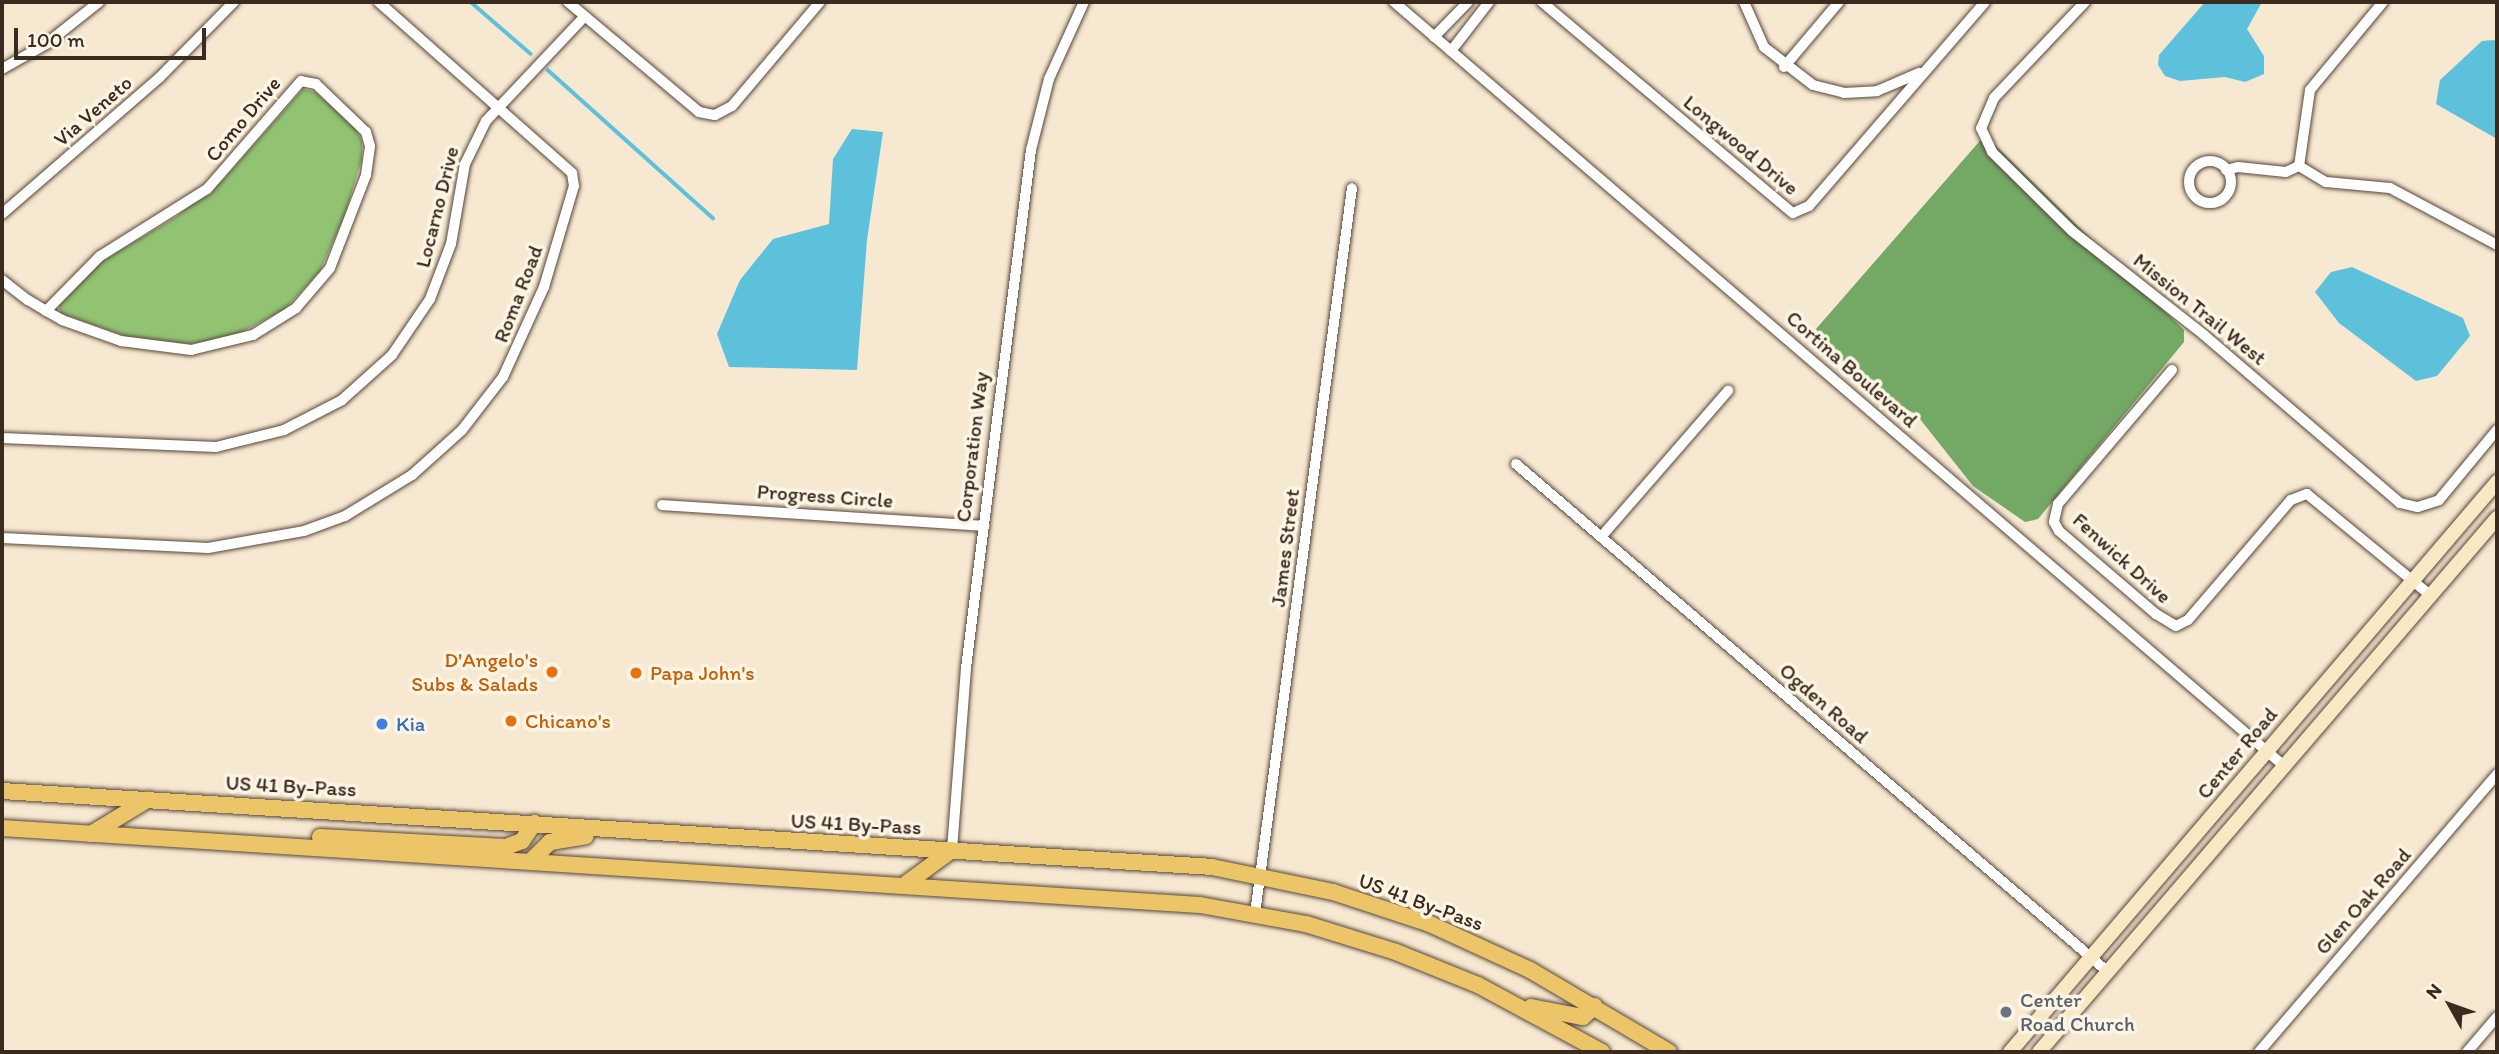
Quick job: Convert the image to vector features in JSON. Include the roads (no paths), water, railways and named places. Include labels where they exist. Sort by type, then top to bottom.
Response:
[{"type":"main road","name":"US 41 By-Pass","points":[[2,791],[784,841],[1153,861],[1262,876],[1333,892],[1430,924],[1486,948],[1595,1006],[1669,1052]]},
{"type":"main road","points":[[91,834],[147,800]]},
{"type":"main road","points":[[272,845],[308,836],[506,847],[522,841],[534,823]]},
{"type":"main road","points":[[531,861],[534,823]]},
{"type":"main road","points":[[2,828],[907,883],[1149,900],[1255,914],[1396,952],[1515,1004],[1602,1052]]},
{"type":"main road","points":[[531,861],[550,842],[575,835],[737,846],[784,841]]},
{"type":"main road","points":[[907,883],[952,850]]},
{"type":"main road","points":[[1515,1004],[1583,1017],[1595,1006]]},
{"type":"street","points":[[2,69],[46,44],[99,2]]},
{"type":"street","name":"Via Veneto","points":[[2,214],[159,78],[234,2]]},
{"type":"street","name":"Roma Road","points":[[2,538],[163,548],[252,544],[345,516],[382,496],[437,454],[483,405],[520,348],[544,287],[574,186],[567,165],[379,2]]},
{"type":"street","points":[[568,2],[699,112],[715,115],[732,106],[820,2]]},
{"type":"street","name":"Corporation Way","points":[[952,850],[966,668],[1031,149],[1049,79],[1084,2]]},
{"type":"street","name":"Cortina Boulevard","points":[[1394,2],[2284,766]]},
{"type":"street","points":[[1434,37],[1468,2]]},
{"type":"street","points":[[1451,51],[1489,2]]},
{"type":"street","name":"Longwood Drive","points":[[1542,2],[1793,213],[1809,206],[1985,2]]},
{"type":"street","points":[[1744,2],[1758,38],[1784,67],[1813,85],[1852,93],[1889,89],[1934,61]]},
{"type":"street","points":[[1784,67],[1839,2]]},
{"type":"street","name":"Mission Trail West","points":[[2085,2],[1994,97],[1982,128],[1989,148],[2072,231],[2204,335],[2390,495],[2410,506],[2439,500],[2497,430]]},
{"type":"street","points":[[2299,166],[2310,90],[2382,2]]},
{"type":"street","name":"Locarno Drive","points":[[2,438],[216,447],[284,430],[342,400],[392,355],[422,313],[448,256],[467,158],[497,105],[585,16]]},
{"type":"street","name":"Como Drive","points":[[2,280],[46,311],[110,338],[179,349],[216,346],[268,328],[310,295],[330,268],[366,175],[370,146],[366,132],[316,84],[301,81],[207,189],[100,256],[46,311]]},
{"type":"street","points":[[2226,170],[2230,183],[2223,198],[2208,203],[2193,195],[2189,180],[2197,166],[2213,162],[2226,170],[2238,167],[2286,172],[2299,166]]},
{"type":"street","points":[[2299,166],[2326,182],[2390,188],[2497,246]]},
{"type":"street","name":"James Street","points":[[1255,914],[1352,188]]},
{"type":"street","name":"Fenwick Drive","points":[[2172,370],[2057,504],[2054,522],[2059,531],[2156,614],[2176,626],[2188,620],[2299,495],[2314,498],[2431,596]]},
{"type":"street","points":[[1601,537],[1728,391]]},
{"type":"street","name":"Ogden Road","points":[[1516,464],[2108,972]]},
{"type":"street","name":"Center Road","points":[[2010,1052],[2497,482]]},
{"type":"street","name":"Progress Circle","points":[[662,505],[984,526]]},
{"type":"street","name":"Center Road","points":[[2039,1052],[2497,518]]},
{"type":"street","name":"Glen Oak Road","points":[[2259,1052],[2497,774]]},
{"type":"street","points":[[2467,1052],[2497,1017]]},
{"type":"water","points":[[2205,2],[2262,2],[2247,29],[2264,56],[2264,74],[2245,82],[2225,77],[2180,81],[2165,76],[2158,65],[2159,55]]},
{"type":"water","points":[[2494,40],[2497,43],[2497,139],[2436,104],[2440,80],[2482,41]]},
{"type":"water","points":[[852,129],[883,132],[867,240],[857,370],[729,367],[717,334],[740,280],[773,239],[829,224],[833,159]]},
{"type":"water","points":[[2352,267],[2463,318],[2470,336],[2437,376],[2416,381],[2339,323],[2315,292],[2331,272]]},
{"type":"waterway","points":[[471,2],[531,54]]},
{"type":"waterway","points":[[548,70],[713,218]]},
{"type":"place","name":"D'Angelo's Subs & Salads","points":[[552,672]]},
{"type":"place","name":"Papa John's","points":[[636,673]]},
{"type":"place","name":"Chicano's","points":[[511,721]]},
{"type":"place","name":"Kia","points":[[382,724]]},
{"type":"place","name":"Center Road Church","points":[[2006,1012]]}]
